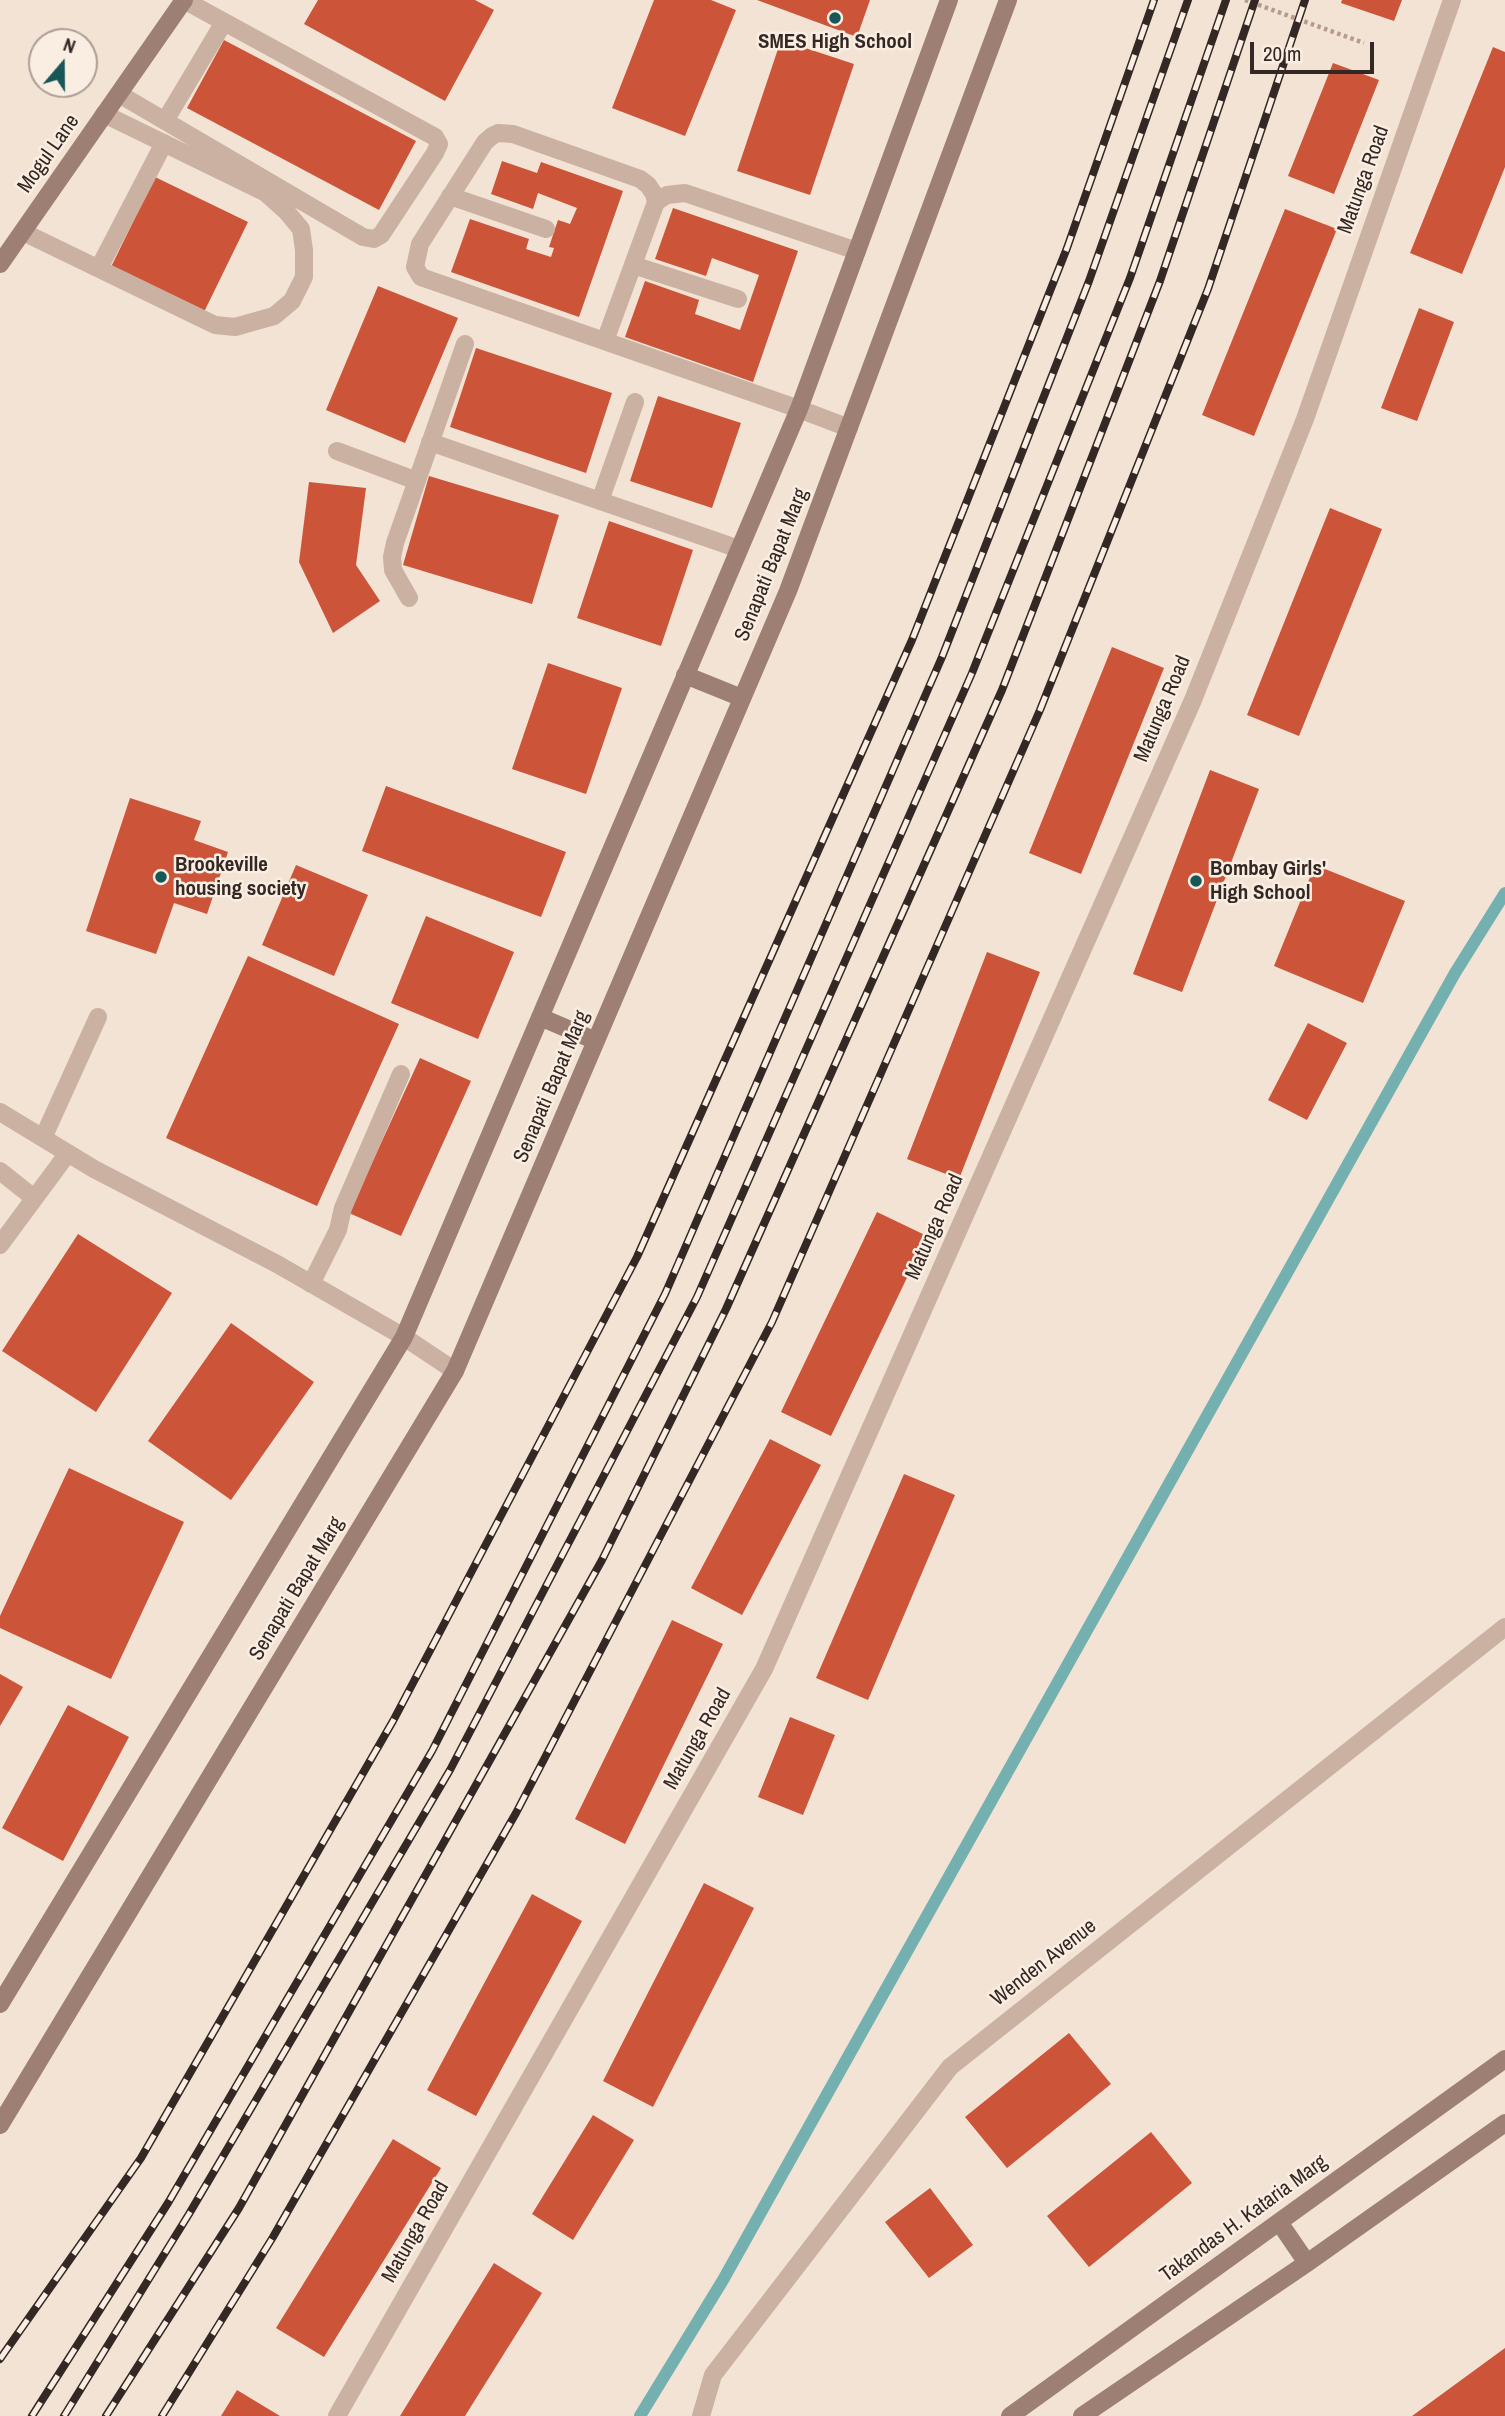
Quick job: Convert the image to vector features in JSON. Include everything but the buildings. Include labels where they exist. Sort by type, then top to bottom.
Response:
[{"type":"main road","name":"Mogul Lane","points":[[0,264],[184,0]]},
{"type":"main road","name":"Senapati Bapat Marg","points":[[0,2004],[404,1337],[799,409],[949,0]]},
{"type":"main road","name":"Senapati Bapat Marg","points":[[0,2125],[455,1371],[788,591],[1009,0]]},
{"type":"main road","points":[[685,675],[742,698]]},
{"type":"main road","points":[[540,1017],[596,1041]]},
{"type":"main road","name":"Takandas H. Kataria Marg","points":[[1010,2416],[1505,2059]]},
{"type":"main road","points":[[1082,2416],[1307,2263],[1505,2123]]},
{"type":"main road","points":[[1279,2222],[1307,2263]]},
{"type":"street","points":[[119,94],[363,237],[374,239],[381,235],[435,153],[439,144],[435,137],[184,0]]},
{"type":"street","name":"Matunga Road","points":[[337,2416],[764,1669],[1193,700],[1305,419],[1452,0]]},
{"type":"street","points":[[165,121],[224,22]]},
{"type":"street","points":[[23,232],[215,325],[236,327],[274,316],[292,300],[304,277],[304,250],[301,229],[286,211],[266,193],[104,114]]},
{"type":"street","points":[[656,202],[648,185],[640,180],[503,132],[485,142],[420,244],[415,267],[421,277],[849,428]]},
{"type":"street","points":[[99,268],[164,143]]},
{"type":"street","points":[[605,341],[656,202],[667,195],[685,193],[857,251]]},
{"type":"street","points":[[450,196],[546,229]]},
{"type":"street","points":[[633,265],[738,299]]},
{"type":"street","points":[[409,598],[393,570],[392,556],[465,344]]},
{"type":"street","points":[[600,501],[635,402]]},
{"type":"street","points":[[430,442],[739,549]]},
{"type":"street","points":[[337,451],[416,481]]},
{"type":"street","points":[[43,1138],[98,1017]]},
{"type":"street","points":[[311,1284],[338,1230],[343,1208],[401,1074]]},
{"type":"street","points":[[0,1112],[94,1169],[277,1264],[404,1337],[455,1371]]},
{"type":"street","points":[[0,1245],[68,1153]]},
{"type":"street","points":[[0,1171],[34,1198]]},
{"type":"street","name":"Wenden Avenue","points":[[701,2416],[713,2375],[950,2067],[1505,1627]]},
{"type":"path","points":[[1245,0],[1364,43]]},
{"type":"waterway","points":[[640,2416],[723,2280],[1455,973],[1505,893]]},
{"type":"railway","points":[[0,2359],[141,2158],[393,1721],[637,1257],[912,640],[1067,248],[1154,0]]},
{"type":"railway","points":[[32,2416],[168,2203],[432,1751],[665,1294],[942,657],[1089,281],[1188,0]]},
{"type":"railway","points":[[64,2416],[189,2214],[450,1770],[697,1297],[972,673],[1130,278],[1226,0]]},
{"type":"railway","points":[[106,2416],[239,2208],[602,1560],[726,1309],[1002,690],[1160,281],[1255,0]]},
{"type":"railway","points":[[162,2416],[273,2237],[516,1813],[772,1322],[1040,710],[1208,289],[1305,0]]},
{"type":"place","name":"SMES High School","points":[[835,18]]},
{"type":"place","name":"Brookeville housing society","points":[[161,877]]},
{"type":"place","name":"Bombay Girls' High School","points":[[1196,881]]}]
